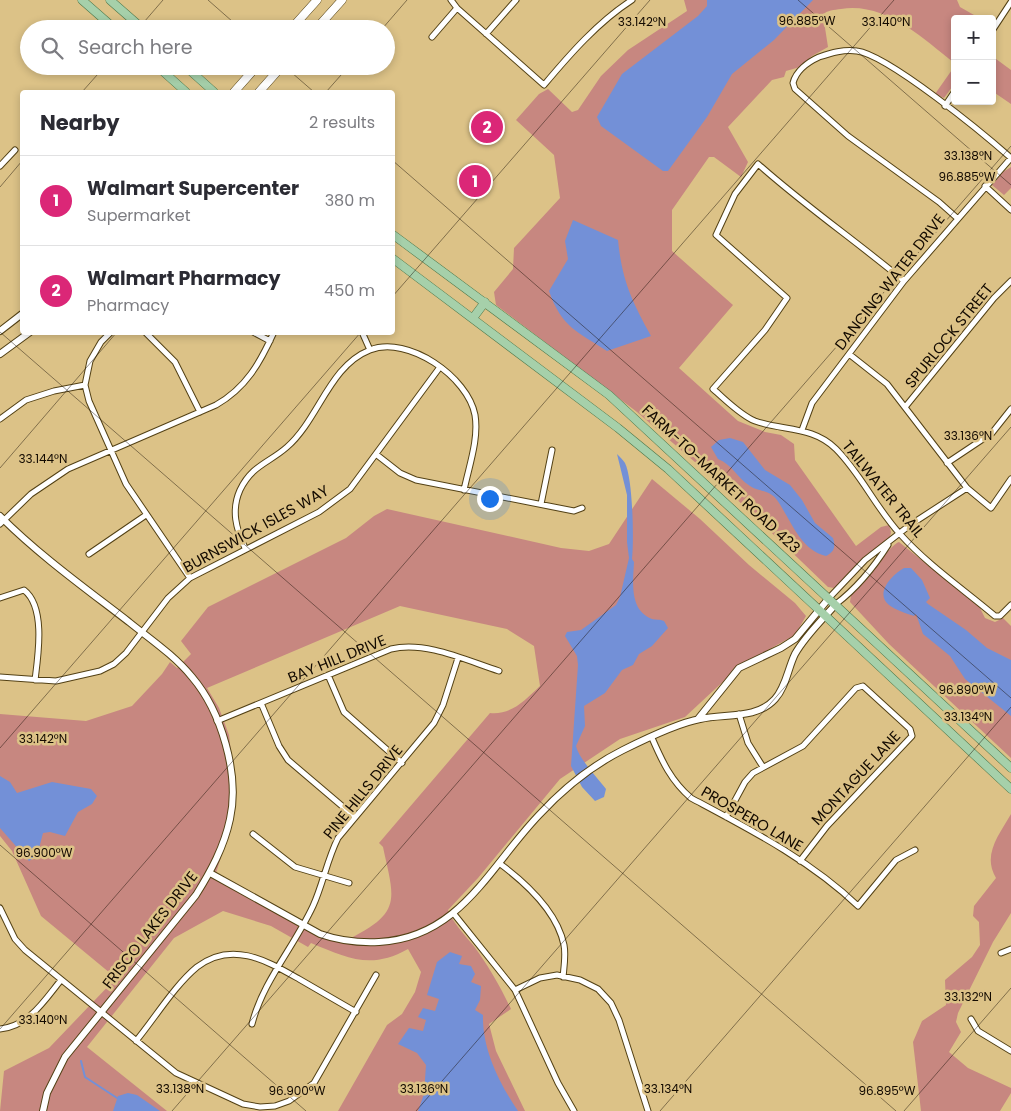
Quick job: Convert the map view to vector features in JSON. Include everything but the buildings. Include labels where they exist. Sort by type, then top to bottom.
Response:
[{"type":"main road","points":[[82,0],[105,20]]},
{"type":"main road","points":[[110,0],[133,20]]},
{"type":"main road","points":[[299,20],[316,0]]},
{"type":"main road","points":[[324,20],[342,0]]},
{"type":"main road","points":[[167,75],[184,90]]},
{"type":"main road","points":[[195,75],[212,90]]},
{"type":"main road","points":[[236,90],[249,75]]},
{"type":"main road","points":[[261,90],[274,75]]},
{"type":"main road","name":"FARM-TO-MARKET ROAD 423","points":[[395,236],[609,395],[1011,768]]},
{"type":"main road","name":"FARM-TO-MARKET ROAD 423","points":[[395,260],[618,428],[668,469],[1011,790]]},
{"type":"main road","points":[[473,318],[485,302]]},
{"type":"street","points":[[451,0],[457,8],[544,85],[580,44],[618,9],[632,0]]},
{"type":"street","points":[[486,34],[516,0]]},
{"type":"street","points":[[996,26],[1009,9],[1011,2]]},
{"type":"street","points":[[432,37],[457,8]]},
{"type":"street","points":[[957,218],[939,202],[848,136],[795,89],[794,78],[812,60],[839,51],[857,51],[883,60],[1011,158]]},
{"type":"street","points":[[945,106],[951,97]]},
{"type":"street","points":[[0,166],[15,150]]},
{"type":"street","name":"DANCING WATER DRIVE","points":[[802,430],[812,402],[904,281],[1011,158]]},
{"type":"street","name":"TAILWATER TRAIL","points":[[904,281],[856,240],[794,196],[758,164],[735,194],[716,235],[787,298],[766,329],[713,389],[753,420],[772,426],[802,430],[820,437],[836,449],[900,534],[928,561],[995,616],[1000,616],[1011,605]]},
{"type":"street","points":[[985,186],[1011,210]]},
{"type":"street","name":"SPURLOCK STREET","points":[[906,406],[994,298],[1011,281]]},
{"type":"street","points":[[0,331],[20,316]]},
{"type":"street","points":[[0,354],[26,335]]},
{"type":"street","points":[[107,335],[90,361],[85,385],[89,401],[126,484],[190,578]]},
{"type":"street","points":[[149,335],[175,362],[200,412]]},
{"type":"street","points":[[259,335],[270,341]]},
{"type":"street","points":[[1,520],[51,479],[224,400],[237,390],[260,362],[273,335]]},
{"type":"street","points":[[363,335],[370,350]]},
{"type":"street","points":[[245,548],[238,534],[235,508],[240,491],[247,478],[257,466],[286,448],[301,432],[341,372],[354,359],[370,350],[387,346],[403,347],[440,368],[468,393],[475,413],[475,439],[464,490]]},
{"type":"street","points":[[849,354],[887,384],[906,406],[967,488],[991,508],[1010,482]]},
{"type":"street","name":"BURNSWICK ISLES WAY","points":[[0,677],[35,680],[70,679],[100,671],[114,664],[126,653],[168,598],[190,578],[245,548],[319,512],[350,489],[440,368]]},
{"type":"street","points":[[0,419],[26,400],[54,391],[85,385]]},
{"type":"street","points":[[947,463],[992,433],[1011,409]]},
{"type":"street","points":[[541,504],[552,450]]},
{"type":"street","points":[[377,455],[400,472],[416,480],[574,511],[582,508]]},
{"type":"street","points":[[698,719],[739,668],[781,648],[795,639],[829,598],[865,560],[967,488]]},
{"type":"street","points":[[90,554],[146,515]]},
{"type":"street","name":"FRISCO LAKES DRIVE","points":[[1,520],[142,632],[192,677],[217,721],[225,740],[230,766],[230,817],[223,844],[210,873],[196,894],[65,1056],[55,1073],[47,1093],[44,1111]]},
{"type":"street","points":[[210,873],[320,934],[348,942],[398,941],[424,931],[454,914],[539,815],[574,782],[596,766],[652,738],[698,719],[750,713],[775,699],[795,654],[836,604],[846,597],[874,567],[889,544]]},
{"type":"street","points":[[0,598],[24,590],[36,612],[39,631],[35,680]]},
{"type":"street","name":"BAY HILL DRIVE","points":[[217,721],[328,675],[406,646],[423,648],[499,671]]},
{"type":"street","name":"PINE HILLS DRIVE","points":[[252,1024],[261,996],[312,906],[338,838],[434,723],[443,705],[458,658]]},
{"type":"street","points":[[328,675],[344,712],[402,763]]},
{"type":"street","name":"MONTAGUE LANE","points":[[763,767],[786,758],[803,746],[856,688],[862,686],[910,728],[912,736],[827,826],[800,860]]},
{"type":"street","points":[[261,703],[279,746],[288,760],[355,817]]},
{"type":"street","points":[[726,817],[745,782],[763,767],[748,743],[738,714]]},
{"type":"street","name":"PROSPERO LANE","points":[[652,738],[664,766],[680,789],[691,798],[765,838],[800,860],[858,906],[896,860],[915,850]]},
{"type":"street","points":[[253,834],[295,867],[349,883]]},
{"type":"street","points":[[499,863],[529,888],[560,931],[565,947],[563,977]]},
{"type":"street","points":[[0,908],[15,939],[101,1013],[188,1080],[243,1104],[260,1107],[275,1106],[303,1092],[314,1083],[376,975]]},
{"type":"street","points":[[454,914],[515,990],[558,1084],[574,1111]]},
{"type":"street","points":[[1001,953],[1011,948]]},
{"type":"street","points":[[136,1041],[190,974],[208,960],[225,954],[244,954],[258,957],[356,1012]]},
{"type":"street","points":[[515,990],[540,978],[563,977],[580,980],[598,989],[612,1003],[620,1020],[648,1111]]},
{"type":"street","points":[[0,1029],[21,1023],[35,1013],[61,980]]},
{"type":"street","points":[[971,1019],[978,1031],[1011,1051]]},
{"type":"shaded area","points":[[684,0],[957,0],[960,7],[974,15],[951,15],[951,60],[915,32],[887,16],[857,8],[827,12],[823,15],[828,47],[812,56],[800,67],[786,71],[784,77],[772,80],[728,127],[748,162],[741,177],[714,157],[709,157],[672,210],[672,251],[733,305],[679,368],[738,421],[765,432],[781,435],[794,444],[795,460],[856,546],[881,527],[889,525],[890,537],[834,588],[828,587],[725,488],[637,412],[496,305],[494,292],[513,269],[514,248],[560,198],[554,155],[516,120],[539,94],[548,89],[572,112],[578,110],[601,76],[628,50],[687,11]]},
{"type":"shaded area","points":[[996,59],[1011,70],[1011,104],[996,94]]},
{"type":"shaded area","points":[[951,71],[951,88],[944,98],[935,94]]},
{"type":"shaded area","points":[[1011,167],[1011,188],[1004,195],[992,185],[1003,172]]},
{"type":"shaded area","points":[[652,479],[795,603],[806,616],[795,635],[755,657],[728,677],[685,717],[620,739],[560,779],[478,878],[448,910],[456,924],[489,968],[511,1009],[489,1024],[496,1051],[525,1111],[338,1111],[387,1025],[402,1014],[415,992],[421,972],[408,949],[382,959],[371,960],[348,957],[311,943],[308,947],[271,926],[223,911],[174,938],[87,1047],[167,1111],[0,1111],[4,1071],[49,1048],[116,978],[41,916],[12,851],[0,836],[0,714],[86,721],[132,706],[162,674],[170,662],[177,668],[191,654],[181,641],[208,607],[346,538],[374,516],[387,509],[561,548],[589,551],[609,544]],"holes":[[[400,606],[507,629],[534,646],[540,686],[518,706],[505,712],[490,713],[379,843],[383,847],[391,892],[386,912],[379,921],[349,939],[318,930],[216,873],[234,815],[235,788],[229,735],[219,708],[207,688]]]},
{"type":"shaded area","points":[[899,542],[979,606],[985,618],[995,622],[1003,618],[1011,626],[1011,758],[889,644],[850,602],[851,595],[882,557]]},
{"type":"shaded area","points":[[1011,814],[1011,913],[993,942],[958,1013],[956,1022],[961,1032],[949,1052],[968,1068],[1011,1088],[1011,1093],[1000,1111],[921,1111],[913,1042],[922,1021],[946,1005],[945,980],[972,957],[980,945],[979,922],[973,916],[974,906],[996,878],[992,870],[991,853],[997,837]]},
{"type":"water","points":[[707,0],[813,0],[774,40],[732,74],[707,117],[668,171],[663,171],[601,126],[597,117],[622,74],[698,16],[707,6]]},
{"type":"water","points":[[573,220],[618,240],[625,279],[638,312],[651,336],[607,351],[579,333],[559,313],[549,291],[568,259],[565,241]]},
{"type":"water","points":[[730,438],[743,442],[765,470],[790,485],[802,500],[815,523],[833,538],[834,549],[831,553],[826,556],[809,548],[774,497],[750,486],[728,465],[718,459],[711,447],[719,440]]},
{"type":"water","points":[[617,454],[625,463],[630,482],[633,525],[633,586],[636,602],[639,609],[645,615],[652,619],[664,621],[668,628],[652,646],[639,654],[633,665],[622,670],[605,693],[584,706],[585,726],[576,746],[584,762],[606,789],[604,797],[595,801],[582,787],[571,766],[578,665],[577,656],[565,636],[567,632],[581,630],[616,605],[620,597],[629,558],[627,495]]},
{"type":"water","points":[[904,568],[911,568],[922,580],[930,598],[926,602],[928,604],[966,630],[987,648],[1011,660],[1011,716],[965,679],[950,656],[923,634],[916,614],[914,616],[897,610],[885,600],[883,595],[887,584],[890,579]]},
{"type":"water","points":[[0,776],[10,782],[17,793],[52,782],[91,789],[97,796],[92,804],[78,812],[65,836],[50,832],[43,833],[37,856],[29,861],[0,828]]},
{"type":"water","points":[[450,952],[462,956],[459,964],[471,966],[475,974],[471,982],[481,986],[480,1000],[475,1010],[483,1015],[485,1040],[493,1065],[504,1089],[518,1111],[418,1111],[424,1094],[426,1065],[417,1053],[398,1044],[409,1028],[423,1031],[426,1020],[418,1017],[423,1008],[435,1011],[439,999],[427,995],[437,962]]},
{"type":"water","points":[[128,1093],[137,1095],[160,1111],[113,1111],[118,1096]]},
{"type":"waterway","points":[[81,1061],[85,1077],[117,1098]]},
{"type":"place","name":"Walmart Pharmacy","points":[[487,127]]},
{"type":"place","name":"Walmart Supercenter","points":[[475,181]]}]
